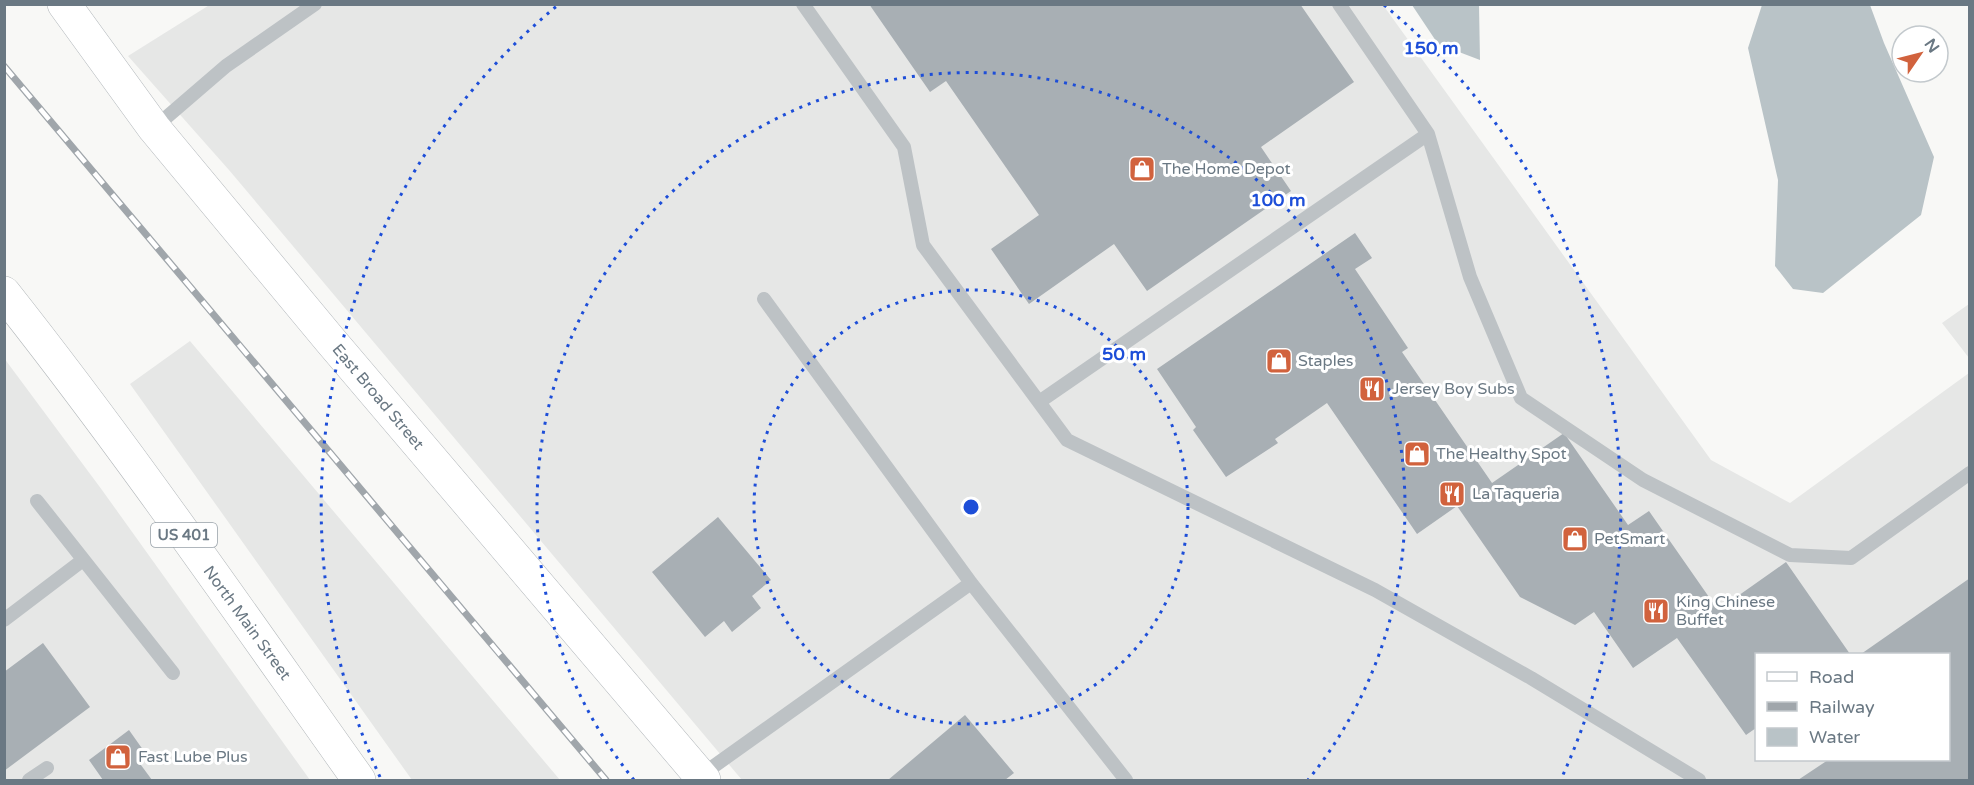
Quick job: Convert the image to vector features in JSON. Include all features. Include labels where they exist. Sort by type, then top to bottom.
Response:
[{"type":"main road","name":"East Broad Street","points":[[64,4],[154,128],[330,340],[702,778]]},
{"type":"main road","name":"North Main Street","points":[[4,293],[94,410],[359,780]]},
{"type":"lane","points":[[154,128],[226,66],[315,4]]},
{"type":"lane","points":[[803,4],[904,147],[923,245],[1067,440],[1376,590],[1531,678],[1699,780]]},
{"type":"lane","points":[[1339,4],[1428,134],[1470,277],[1521,398],[1643,480],[1790,555],[1851,558],[1970,473]]},
{"type":"lane","points":[[1039,402],[1428,134]]},
{"type":"lane","points":[[764,299],[971,583],[1126,780]]},
{"type":"lane","points":[[37,501],[173,673]]},
{"type":"lane","points":[[4,620],[83,561]]},
{"type":"lane","points":[[702,778],[971,583]]},
{"type":"lane","points":[[29,780],[47,768]]},
{"type":"shaded area","points":[[211,4],[1383,5],[1711,460],[1790,503],[1969,373],[1969,780],[742,780],[229,170],[128,56]]},
{"type":"shaded area","points":[[1969,304],[1969,358],[1942,323]]},
{"type":"shaded area","points":[[190,341],[560,780],[412,780],[130,384]]},
{"type":"shaded area","points":[[4,358],[102,490],[310,780],[5,780]]},
{"type":"water","points":[[1412,5],[1479,5],[1480,60],[1438,44]]},
{"type":"water","points":[[1762,5],[1870,5],[1890,57],[1890,84],[1902,84],[1934,157],[1921,215],[1823,293],[1793,289],[1775,266],[1778,180],[1748,48]]},
{"type":"building","name":"The Home Depot","points":[[869,4],[1300,4],[1354,82],[1261,147],[1291,191],[1147,291],[1114,244],[1029,304],[991,249],[1039,215],[946,81],[930,92]]},
{"type":"building","points":[[1355,233],[1372,258],[1355,269],[1408,348],[1402,352],[1492,483],[1564,433],[1628,525],[1649,511],[1718,610],[1786,562],[1849,653],[1755,653],[1755,729],[1746,735],[1677,638],[1633,668],[1594,612],[1575,625],[1520,597],[1457,506],[1417,534],[1327,403],[1275,439],[1278,443],[1226,477],[1193,430],[1196,427],[1157,369]]},
{"type":"building","points":[[718,517],[771,580],[752,596],[761,608],[732,632],[724,621],[705,637],[652,572]]},
{"type":"building","points":[[1970,578],[1970,780],[1798,780],[1826,761],[1950,761],[1950,653],[1862,653]]},
{"type":"building","points":[[43,643],[90,707],[4,771],[4,672]]},
{"type":"building","points":[[965,715],[1014,773],[1005,780],[888,780]]},
{"type":"building","name":"Fast Lube Plus","points":[[129,730],[146,754],[138,761],[152,780],[103,780],[89,760]]},
{"type":"railway","points":[[4,66],[606,780]]},
{"type":"place","name":"The Home Depot","points":[[1142,169]]},
{"type":"place","name":"Staples","points":[[1279,361]]},
{"type":"place","name":"Jersey Boy Subs","points":[[1372,389]]},
{"type":"place","name":"The Healthy Spot","points":[[1417,454]]},
{"type":"place","name":"La Taqueria","points":[[1452,494]]},
{"type":"place","name":"PetSmart","points":[[1575,539]]},
{"type":"place","name":"King Chinese Buffet","points":[[1656,611]]},
{"type":"place","name":"Fast Lube Plus","points":[[118,757]]}]
